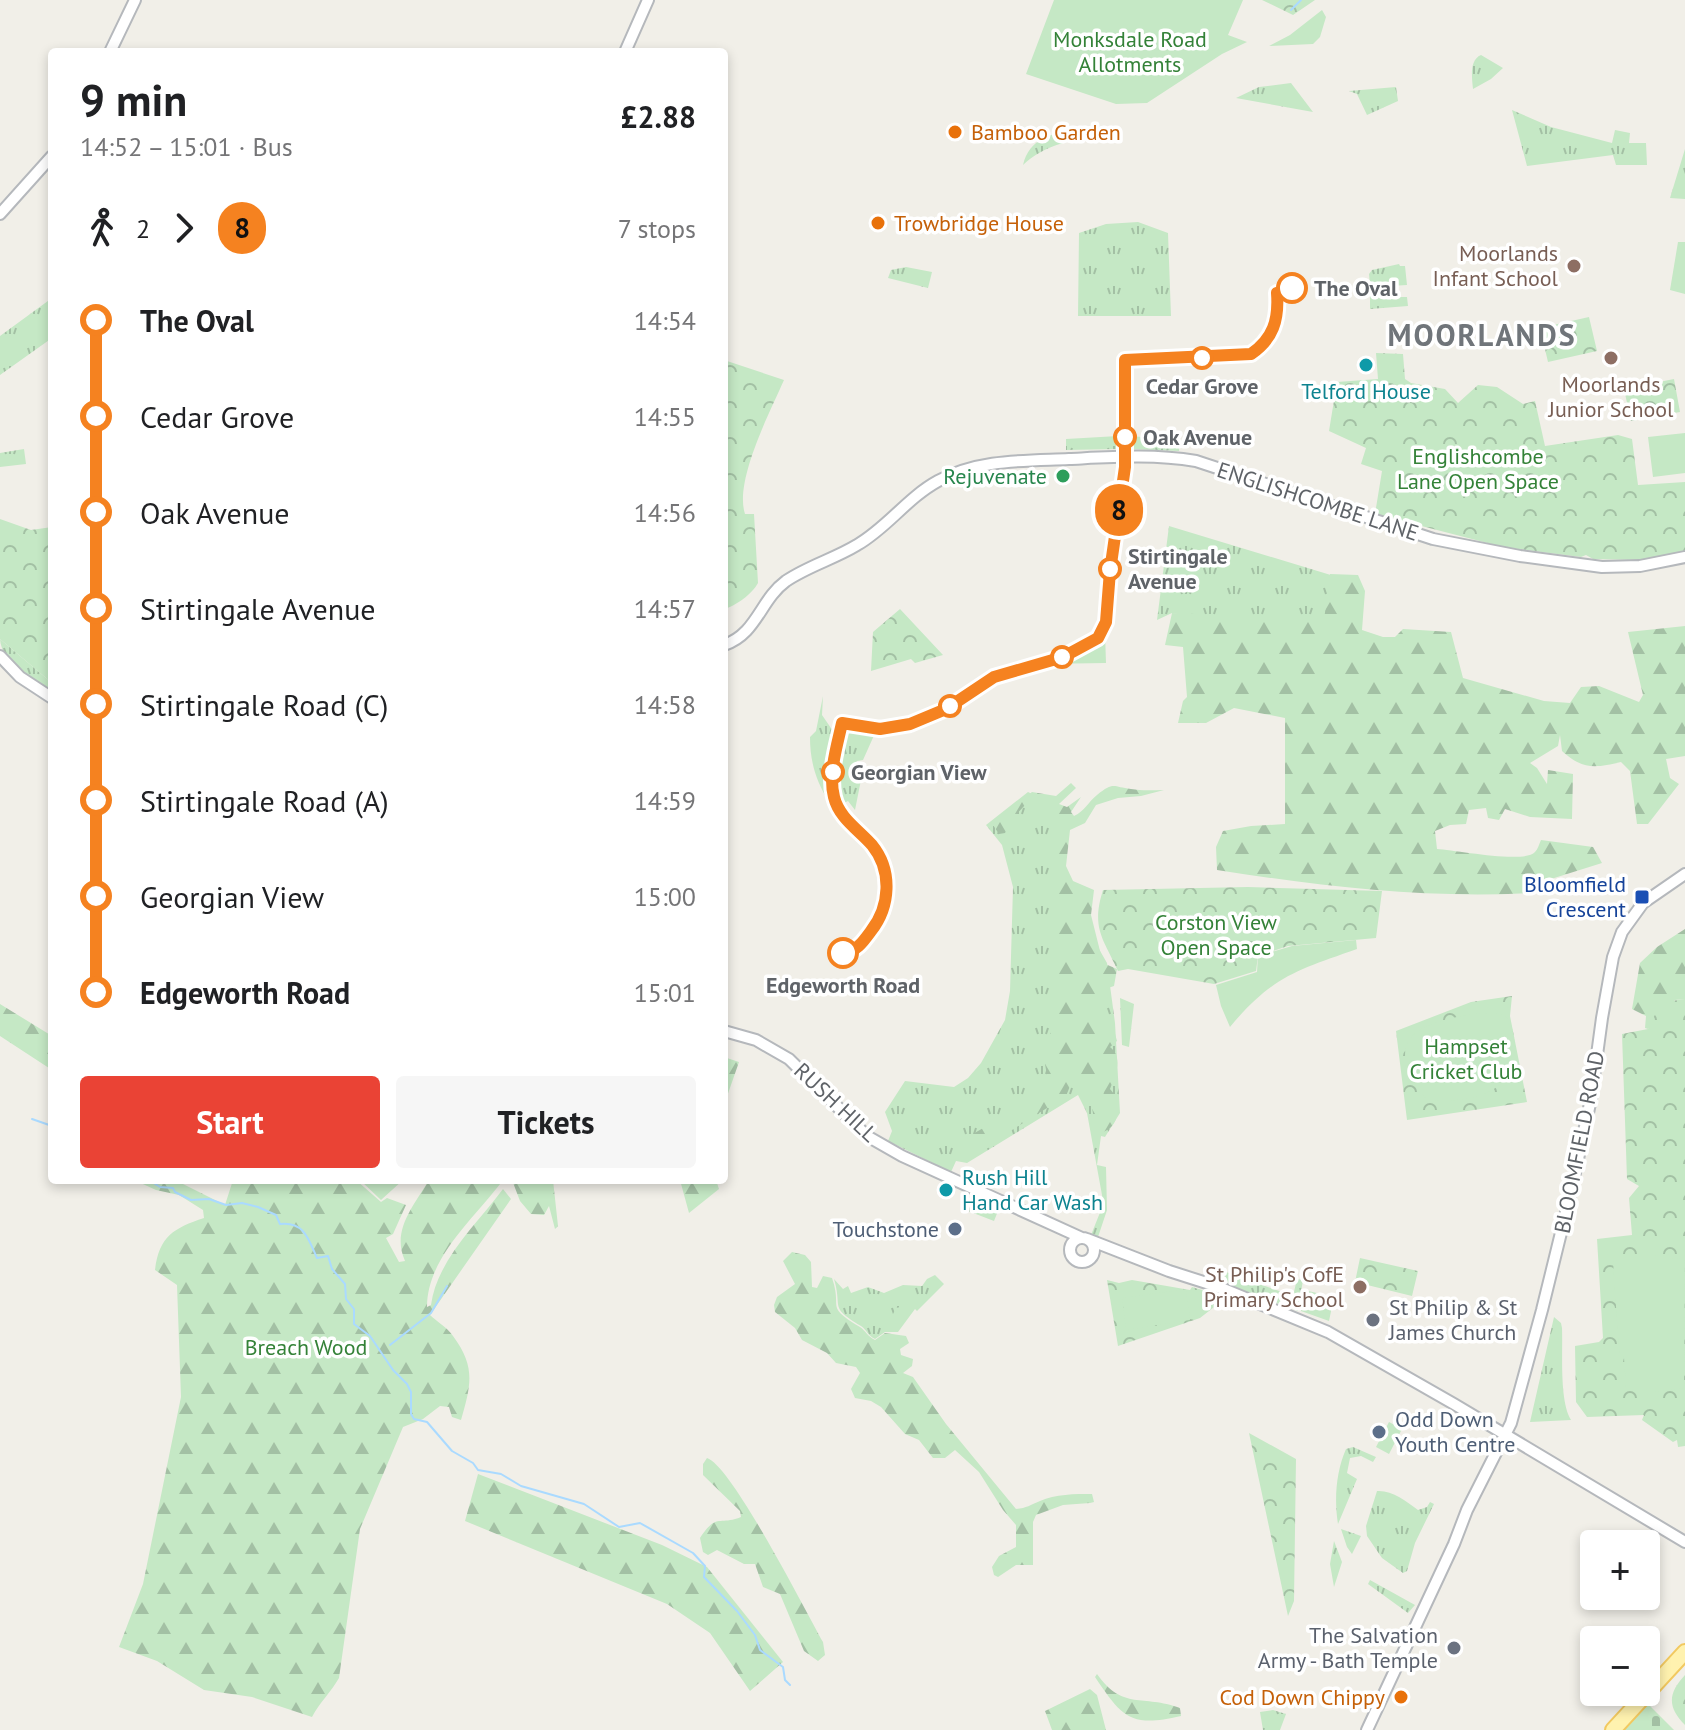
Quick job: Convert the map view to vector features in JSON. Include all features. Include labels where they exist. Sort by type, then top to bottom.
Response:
[{"type":"main road","points":[[1613,1730],[1685,1652]]},
{"type":"street","points":[[112,48],[135,0]]},
{"type":"street","points":[[627,48],[648,0]]},
{"type":"street","points":[[0,214],[48,160]]},
{"type":"street","name":"ENGLISHCOMBE LANE","points":[[728,643],[750,629],[772,595],[792,577],[859,544],[938,481],[969,468],[1002,461],[1143,455],[1180,458],[1345,508],[1433,539],[1520,556],[1602,567],[1640,566],[1685,557]]},
{"type":"street","points":[[0,656],[20,677],[48,695]]},
{"type":"street","name":"BLOOMFIELD ROAD","points":[[1367,1730],[1467,1510],[1505,1435],[1535,1338],[1570,1196],[1591,1099],[1602,1018],[1618,942],[1629,920],[1643,903],[1685,874]]},
{"type":"street","name":"RUSH HILL","points":[[728,1032],[756,1040],[789,1059],[867,1136],[883,1145],[955,1181],[1122,1253]]},
{"type":"street","name":"RUSH HILL","points":[[1036,1215],[1070,1249]]},
{"type":"street","points":[[1094,1250],[1090,1258],[1082,1261],[1072,1257],[1070,1249],[1075,1240],[1084,1238],[1094,1250],[1122,1253],[1216,1286],[1328,1332],[1685,1542]]},
{"type":"green space","name":"Monksdale Road Allotments","points":[[1054,0],[1243,0],[1228,35],[1247,42],[1222,54],[1147,103],[1116,104],[1026,74]]},
{"type":"green space","points":[[1262,0],[1315,0],[1293,15]]},
{"type":"green space","points":[[1322,10],[1326,17],[1320,37],[1313,44],[1269,46],[1290,35]]},
{"type":"green space","points":[[1481,55],[1503,68],[1473,89],[1473,65]]},
{"type":"green space","points":[[1291,83],[1313,112],[1236,98],[1259,87]]},
{"type":"green space","points":[[1396,87],[1398,101],[1367,115],[1357,94],[1349,91]]},
{"type":"green space","points":[[1512,110],[1551,127],[1612,143],[1615,130],[1630,133],[1629,143],[1646,143],[1647,165],[1616,165],[1613,155],[1527,166]]},
{"type":"green space","points":[[1076,131],[1092,138],[1055,146],[1038,153],[1023,165],[1036,143],[1058,133]]},
{"type":"green space","points":[[1685,149],[1685,199],[1670,198]]},
{"type":"green space","points":[[1138,222],[1168,233],[1171,316],[1078,316],[1079,233],[1106,224]]},
{"type":"green space","points":[[1678,242],[1685,242],[1685,294],[1670,290]]},
{"type":"green space","points":[[1399,264],[1405,266],[1407,285],[1370,285],[1369,274],[1372,270]]},
{"type":"green space","points":[[906,267],[932,272],[928,288],[888,278],[891,270]]},
{"type":"green space","points":[[1397,292],[1398,297],[1407,297],[1408,306],[1370,309],[1370,295]]},
{"type":"green space","points":[[48,301],[48,341],[0,375],[0,336]]},
{"type":"green space","points":[[1589,317],[1597,351],[1548,362],[1540,328]]},
{"type":"green space","name":"Englishcombe Lane Open Space","points":[[1376,353],[1403,354],[1405,379],[1411,383],[1445,389],[1458,403],[1478,385],[1497,387],[1523,404],[1535,401],[1545,446],[1618,435],[1632,439],[1638,485],[1685,482],[1685,551],[1640,560],[1593,559],[1586,555],[1581,557],[1503,547],[1375,514],[1382,471],[1361,464],[1366,448],[1329,431],[1337,382],[1378,379]]},
{"type":"green space","points":[[728,361],[784,380],[755,447],[744,484],[745,514],[754,514],[758,583],[728,607]]},
{"type":"green space","points":[[1674,379],[1680,412],[1631,421],[1624,389]]},
{"type":"green space","points":[[1685,433],[1685,473],[1653,477],[1648,437]]},
{"type":"green space","points":[[1118,436],[1119,449],[1066,450],[1066,439]]},
{"type":"green space","points":[[1130,436],[1180,440],[1179,451],[1130,449]]},
{"type":"green space","points":[[24,449],[26,464],[0,467],[0,453]]},
{"type":"green space","points":[[0,519],[31,530],[48,528],[48,680],[0,639]]},
{"type":"green space","points":[[1169,526],[1334,576],[1328,641],[1172,613],[1157,620]]},
{"type":"green space","points":[[1330,574],[1358,575],[1365,591],[1362,630],[1383,637],[1395,637],[1403,629],[1451,632],[1463,678],[1544,701],[1570,703],[1581,687],[1599,686],[1639,702],[1643,695],[1628,632],[1685,626],[1685,756],[1666,759],[1670,778],[1679,784],[1648,824],[1637,824],[1630,771],[1621,762],[1596,766],[1576,762],[1562,751],[1560,735],[1558,746],[1530,763],[1547,784],[1548,770],[1573,774],[1572,819],[1530,817],[1505,809],[1499,820],[1488,818],[1486,808],[1469,810],[1466,824],[1450,825],[1435,831],[1437,849],[1489,855],[1528,855],[1536,851],[1541,840],[1593,847],[1602,863],[1532,885],[1531,893],[1413,893],[1217,870],[1216,847],[1223,831],[1285,824],[1285,718],[1234,708],[1206,723],[1178,723],[1183,701],[1187,697],[1183,647],[1165,645],[1172,613],[1324,620]]},
{"type":"green space","points":[[900,609],[943,655],[915,663],[911,659],[871,671],[873,632]]},
{"type":"green space","points":[[1105,633],[1106,663],[1044,664],[1077,653]]},
{"type":"green space","points":[[0,639],[48,680],[48,690],[12,663]]},
{"type":"green space","points":[[823,696],[822,715],[833,731],[826,766],[832,801],[829,802],[815,771],[810,746]]},
{"type":"green space","points":[[849,728],[876,731],[863,760],[857,761],[854,766],[862,775],[855,810],[848,801],[842,804],[836,788],[839,755]]},
{"type":"green space","points":[[1071,783],[1076,788],[1059,804],[1067,807],[1081,797],[1071,812],[1074,816],[1110,786],[1164,790],[1096,805],[1085,823],[1070,830],[1066,866],[1073,881],[1094,890],[1091,915],[1103,963],[1117,969],[1114,986],[1108,988],[1098,1003],[1105,1024],[1114,1030],[1117,1041],[1110,1047],[1117,1056],[1117,1062],[1110,1089],[1119,1100],[1117,1115],[1108,1130],[1103,1132],[1096,1129],[1092,1108],[1095,1101],[1103,1097],[1106,1076],[1093,1089],[1077,1069],[1066,1096],[972,1155],[962,1150],[964,1139],[985,1127],[999,1125],[1048,1081],[1045,1064],[1048,1042],[1061,996],[1055,961],[1058,883],[1053,845],[1055,814],[1044,805],[1026,804],[1005,833],[999,834],[991,822],[1032,792],[1056,796]]},
{"type":"green space","points":[[1028,792],[1060,807],[1065,867],[1090,915],[1099,949],[1107,963],[1115,1023],[1120,1113],[1105,1137],[1101,1136],[1097,1165],[1106,1167],[1107,1210],[1098,1237],[1091,1235],[1103,1205],[1102,1195],[1087,1113],[1078,1095],[967,1163],[956,1161],[951,1172],[888,1141],[892,1131],[885,1112],[905,1081],[954,1087],[968,1078],[981,1063],[1005,1020],[1010,991],[1013,887],[1002,845],[986,825]]},
{"type":"green space","name":"Corston View Open Space","points":[[1248,887],[1382,891],[1376,938],[1288,946],[1258,956],[1256,971],[1214,984],[1128,969],[1118,971],[1100,932],[1098,914],[1103,890]]},
{"type":"green space","points":[[1234,911],[1238,949],[1178,955],[1174,917]]},
{"type":"green space","points":[[1685,929],[1685,999],[1675,1000],[1648,1029],[1645,1028],[1646,1016],[1632,1009],[1640,963],[1657,947]]},
{"type":"green space","points":[[1356,940],[1357,949],[1302,969],[1273,985],[1230,1027],[1216,985],[1257,972],[1258,956],[1292,946]]},
{"type":"green space","name":"Hampset Cricket Club","points":[[1512,996],[1510,1016],[1527,1102],[1407,1120],[1396,1031],[1471,1002]]},
{"type":"green space","points":[[1120,998],[1134,1004],[1129,1047],[1122,1045]]},
{"type":"green space","points":[[1685,999],[1685,1446],[1678,1447],[1677,1440],[1673,1442],[1642,1420],[1644,1415],[1587,1417],[1576,1402],[1575,1346],[1599,1342],[1603,1338],[1597,1239],[1632,1235],[1629,1198],[1639,1186],[1627,1179],[1622,1034],[1648,1029],[1661,1007]]},
{"type":"green space","points":[[0,1004],[48,1034],[48,1067],[0,1036]]},
{"type":"green space","name":"Hampset Cricket Club","points":[[1504,1015],[1513,1031],[1513,1059],[1504,1081],[1478,1096],[1446,1101],[1427,1100],[1408,1067],[1405,1052],[1409,1041],[1430,1025],[1461,1016]]},
{"type":"green space","points":[[728,1058],[739,1062],[728,1094]]},
{"type":"green space","name":"Breach Wood","points":[[143,1184],[183,1184],[225,1205],[232,1184],[361,1184],[381,1202],[387,1198],[406,1205],[393,1234],[386,1238],[399,1262],[405,1261],[401,1250],[402,1229],[427,1184],[500,1184],[444,1255],[429,1289],[427,1307],[431,1305],[441,1273],[470,1229],[503,1189],[511,1199],[430,1315],[453,1336],[468,1367],[469,1386],[461,1420],[452,1417],[449,1407],[440,1406],[423,1419],[403,1427],[360,1529],[339,1678],[312,1717],[252,1697],[204,1690],[157,1661],[119,1647],[143,1584],[181,1397],[177,1285],[155,1270],[157,1258],[170,1235],[204,1218],[203,1210],[179,1195]]},
{"type":"green space","points":[[364,1184],[399,1184],[381,1200]]},
{"type":"green space","points":[[514,1184],[553,1184],[558,1226],[555,1229],[549,1206],[544,1215],[531,1214],[520,1201]]},
{"type":"green space","points":[[681,1184],[717,1184],[719,1189],[689,1213]]},
{"type":"green space","points":[[975,1196],[1000,1206],[994,1221],[968,1211]]},
{"type":"green space","points":[[792,1252],[805,1255],[811,1262],[812,1287],[817,1288],[823,1276],[832,1278],[838,1310],[872,1338],[875,1340],[885,1333],[906,1336],[909,1343],[900,1349],[901,1355],[913,1359],[912,1366],[903,1373],[913,1377],[946,1424],[1016,1509],[1052,1497],[1092,1494],[1094,1502],[1063,1505],[1036,1515],[1033,1522],[1033,1565],[1016,1565],[998,1577],[994,1575],[992,1567],[999,1556],[1016,1547],[1016,1525],[979,1472],[955,1450],[945,1458],[933,1458],[919,1440],[905,1434],[881,1407],[855,1398],[851,1389],[860,1373],[856,1367],[836,1363],[827,1353],[802,1340],[795,1328],[775,1312],[777,1297],[795,1284],[783,1261]]},
{"type":"green space","points":[[1672,1254],[1672,1259],[1685,1258],[1684,1388],[1652,1392],[1651,1387],[1626,1387],[1624,1358],[1619,1351],[1613,1261]]},
{"type":"green space","points":[[1360,1258],[1418,1271],[1412,1296],[1355,1282]]},
{"type":"green space","points":[[1226,1272],[1293,1296],[1297,1279],[1303,1280],[1298,1311],[1230,1286]]},
{"type":"green space","points":[[935,1275],[944,1284],[917,1311],[915,1309],[898,1332],[885,1332],[875,1339],[838,1306],[834,1279],[843,1289],[848,1286],[851,1293],[868,1287],[884,1293],[903,1285],[922,1286]]},
{"type":"green space","points":[[1107,1280],[1119,1283],[1132,1280],[1190,1290],[1192,1287],[1227,1297],[1200,1318],[1118,1346]]},
{"type":"green space","points":[[1186,1289],[1190,1320],[1126,1330],[1122,1298]]},
{"type":"green space","points":[[1304,1290],[1334,1297],[1329,1321],[1301,1311]]},
{"type":"green space","points":[[905,1306],[907,1311],[901,1321],[886,1328],[884,1320],[891,1318],[896,1308]]},
{"type":"green space","points":[[1554,1317],[1562,1328],[1563,1389],[1571,1420],[1530,1422]]},
{"type":"green space","points":[[1389,1422],[1402,1429],[1389,1454],[1376,1447]]},
{"type":"green space","points":[[1249,1433],[1296,1459],[1294,1601],[1288,1616]]},
{"type":"green space","points":[[1353,1447],[1376,1457],[1373,1462],[1361,1456],[1350,1458],[1347,1473],[1357,1479],[1338,1524],[1338,1476],[1346,1449]]},
{"type":"green space","points":[[707,1458],[718,1467],[750,1512],[823,1642],[825,1655],[818,1661],[804,1651],[780,1594],[763,1587],[755,1564],[744,1564],[717,1550],[708,1555],[703,1552],[700,1538],[710,1525],[741,1517],[740,1511],[703,1475],[703,1464]]},
{"type":"green space","points":[[478,1474],[662,1545],[707,1567],[783,1662],[750,1691],[710,1633],[667,1604],[465,1521]]},
{"type":"green space","points":[[1377,1491],[1393,1494],[1418,1510],[1427,1507],[1430,1502],[1434,1504],[1415,1543],[1407,1571],[1403,1573],[1382,1558],[1367,1536],[1366,1526]]},
{"type":"green space","points":[[1341,1529],[1361,1536],[1352,1554],[1347,1547]]},
{"type":"green space","points":[[1334,1541],[1342,1562],[1334,1587],[1330,1564]]},
{"type":"green space","points":[[1370,1580],[1415,1605],[1408,1613],[1368,1584]]},
{"type":"green space","points":[[1097,1674],[1116,1693],[1134,1700],[1180,1708],[1181,1716],[1150,1721],[1129,1716],[1113,1702],[1095,1677]]},
{"type":"green space","points":[[1685,1675],[1685,1725],[1675,1712],[1672,1700],[1675,1688]]},
{"type":"green space","points":[[1090,1689],[1097,1695],[1106,1730],[1052,1730],[1045,1711]]},
{"type":"green space","points":[[1644,1706],[1650,1706],[1674,1730],[1622,1730]]},
{"type":"green space","points":[[1273,1710],[1286,1714],[1280,1730],[1263,1730],[1260,1712]]},
{"type":"waterway","points":[[1291,10],[1301,0]]},
{"type":"waterway","points":[[32,1119],[48,1125]]},
{"type":"waterway","points":[[155,1184],[173,1188],[191,1200],[209,1199],[226,1205],[242,1203],[258,1207],[276,1215],[280,1224],[301,1229],[317,1258],[328,1256],[332,1269],[345,1284],[346,1299],[354,1309],[354,1324],[370,1336],[393,1370],[407,1384],[414,1419],[427,1422],[452,1451],[473,1463],[478,1470],[501,1474],[521,1486],[584,1504],[619,1527],[640,1523],[693,1553],[705,1566],[704,1577],[737,1611],[755,1635],[760,1650],[783,1667],[785,1680],[790,1685]]},
{"type":"waterway","points":[[390,1345],[431,1313],[447,1286]]},
{"type":"bus line","name":"8","points":[[843,953],[856,949],[873,929],[886,907],[887,891],[879,856],[853,828],[835,801],[833,780],[842,723],[880,729],[910,724],[946,709],[994,677],[1063,657],[1098,638],[1106,622],[1125,467],[1125,360],[1251,354],[1265,345],[1275,328],[1279,309],[1277,293],[1292,288]]},
{"type":"place","name":"Bamboo Garden","points":[[955,132]]},
{"type":"place","name":"Trowbridge House","points":[[878,223]]},
{"type":"place","name":"Moorlands Infant School","points":[[1574,266]]},
{"type":"place","name":"The Oval","points":[[1292,288]]},
{"type":"place","name":"Cedar Grove","points":[[1202,358]]},
{"type":"place","name":"Moorlands Junior School","points":[[1611,358]]},
{"type":"place","name":"Telford House","points":[[1366,365]]},
{"type":"place","name":"Oak Avenue","points":[[1125,437]]},
{"type":"place","name":"Rejuvenate","points":[[1063,476]]},
{"type":"place","name":"Stirtingale Avenue","points":[[1110,569]]},
{"type":"place","name":"Georgian View","points":[[833,772]]},
{"type":"place","name":"Bloomfield Crescent","points":[[1642,897]]},
{"type":"place","name":"Edgeworth Road","points":[[843,953]]},
{"type":"place","name":"Rush Hill Hand Car Wash","points":[[946,1190]]},
{"type":"place","name":"Touchstone","points":[[955,1229]]},
{"type":"place","name":"St Philip's CofE Primary School","points":[[1360,1287]]},
{"type":"place","name":"St Philip & St James Church","points":[[1373,1320]]},
{"type":"place","name":"Odd Down Youth Centre","points":[[1379,1432]]},
{"type":"place","name":"The Salvation Army - Bath Temple","points":[[1454,1648]]},
{"type":"place","name":"Cod Down Chippy","points":[[1401,1697]]},
{"type":"district","name":"MOORLANDS","points":[[1482,334]]}]
